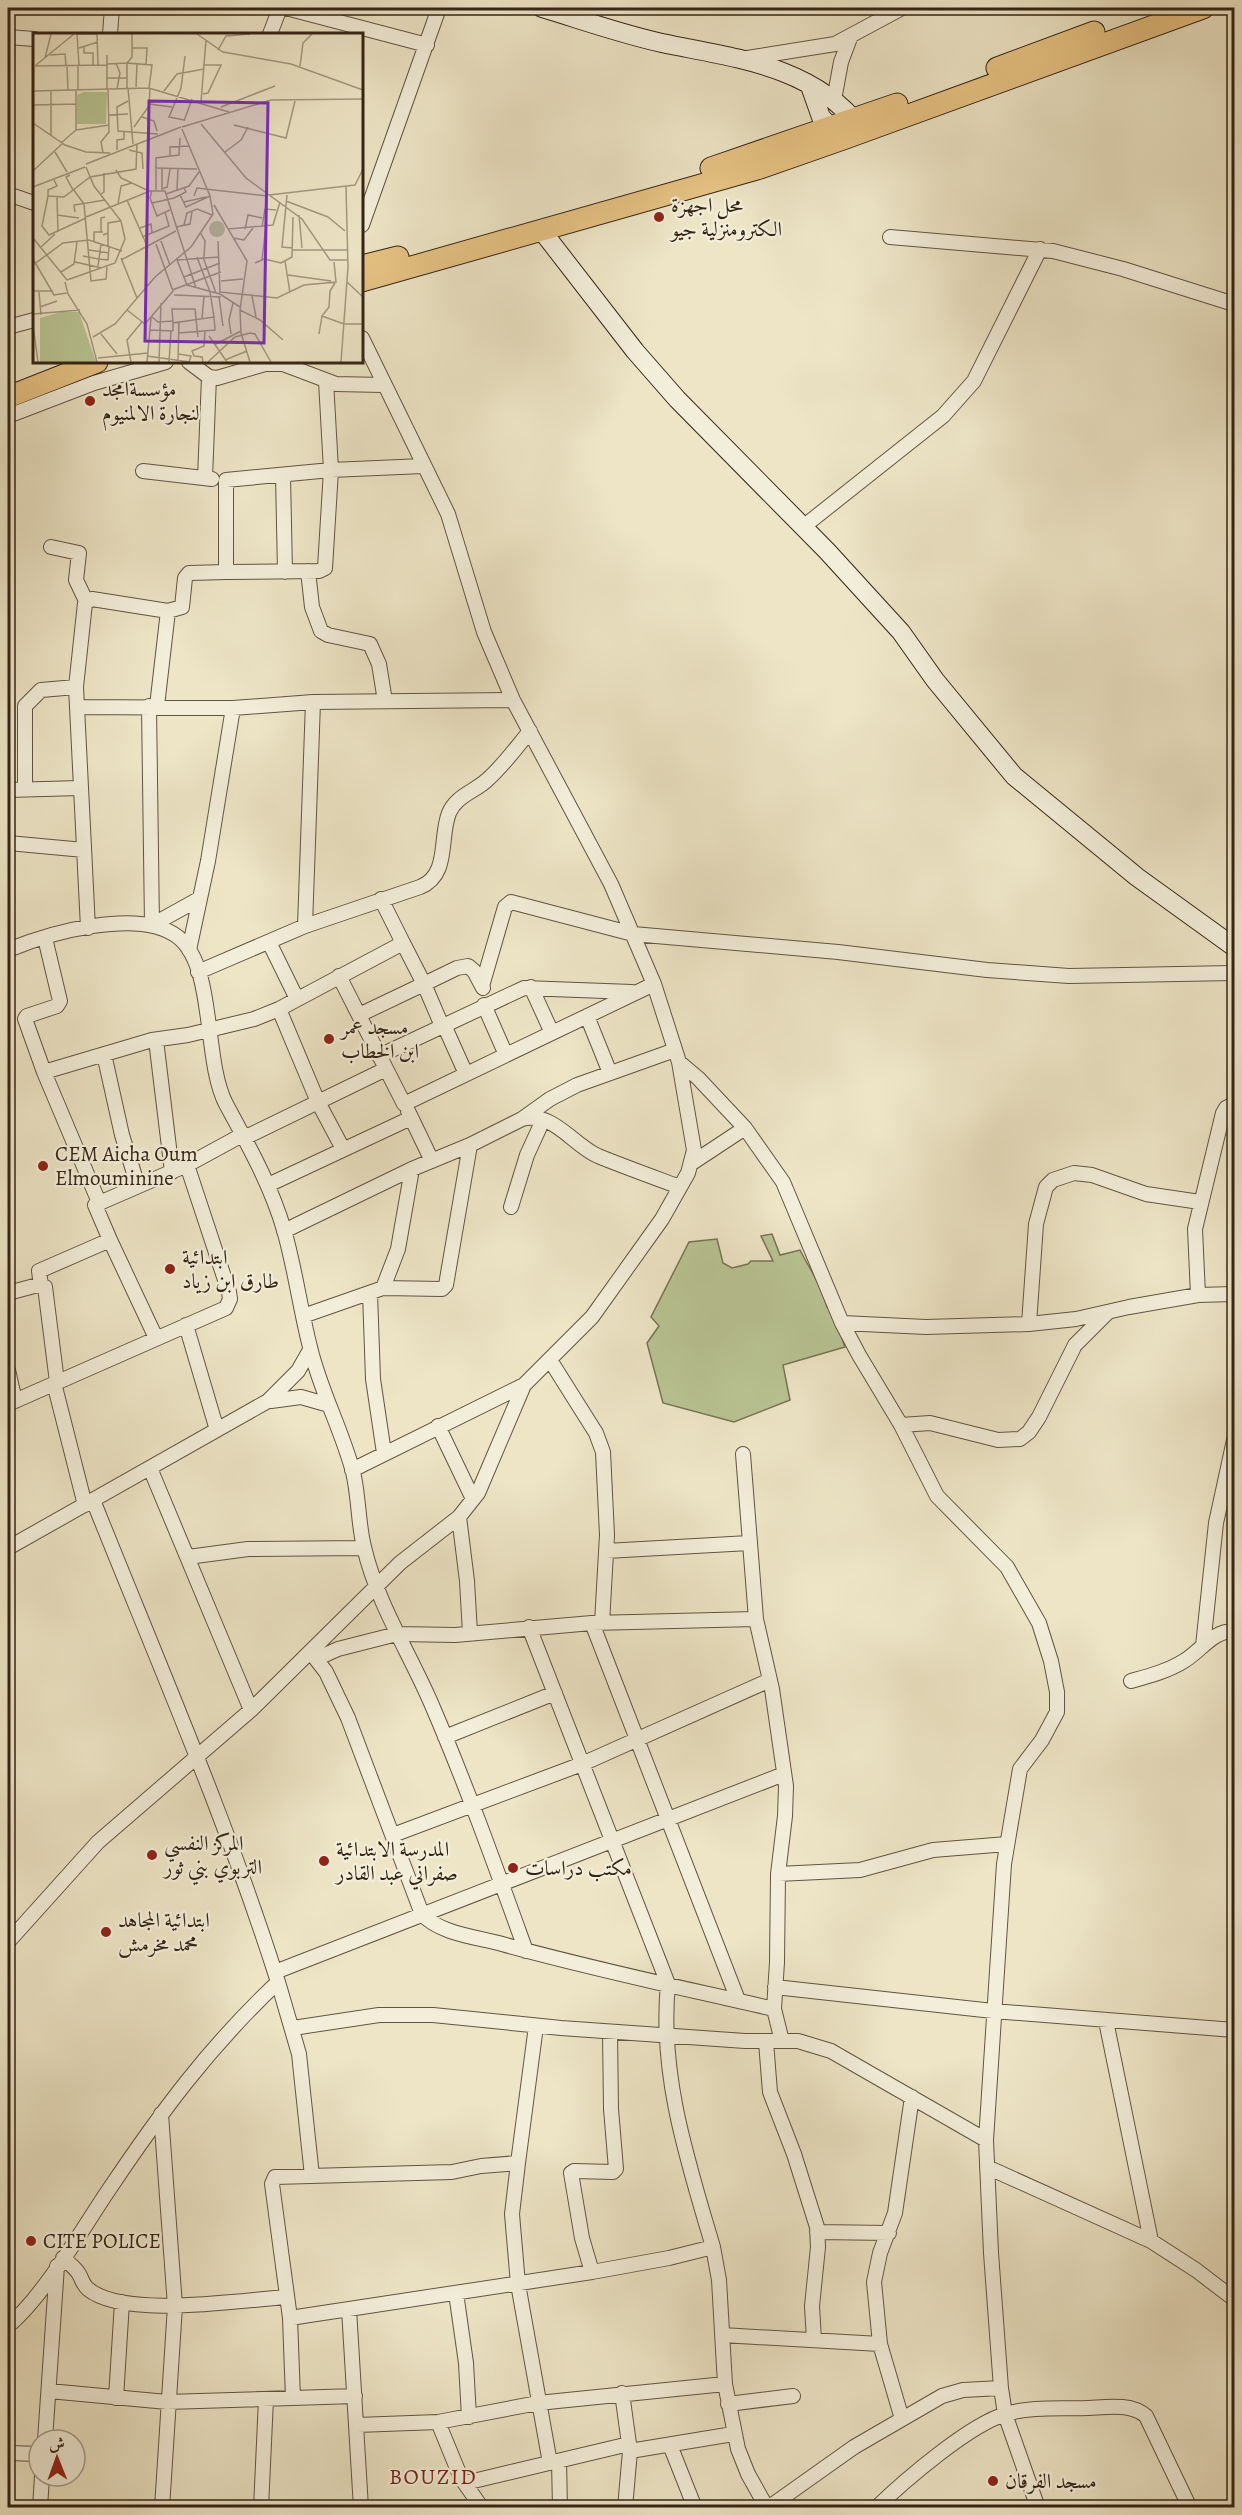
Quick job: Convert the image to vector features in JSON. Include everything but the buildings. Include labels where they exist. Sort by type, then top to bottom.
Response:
[{"type":"main road","points":[[363,281],[695,188],[836,133],[942,88],[1160,8]]},
{"type":"main road","points":[[858,124],[1203,8]]},
{"type":"main road","points":[[363,266],[836,133]]},
{"type":"main road","points":[[8,382],[56,363]]},
{"type":"main road","points":[[8,398],[96,363]]},
{"type":"street","points":[[110,33],[112,8]]},
{"type":"street","points":[[270,33],[280,8]]},
{"type":"street","points":[[286,8],[336,28],[363,33]]},
{"type":"street","points":[[363,218],[366,199],[427,45],[439,8]]},
{"type":"street","points":[[544,8],[661,42],[745,58],[790,74],[834,100],[858,124]]},
{"type":"street","points":[[745,58],[814,49],[850,38],[902,8]]},
{"type":"street","points":[[363,33],[427,45]]},
{"type":"street","points":[[8,37],[33,39]]},
{"type":"street","points":[[834,100],[841,63],[850,38]]},
{"type":"street","points":[[810,86],[821,117],[836,133]]},
{"type":"street","points":[[8,194],[33,203]]},
{"type":"street","points":[[542,231],[634,351],[677,399],[803,527],[901,632],[957,708],[1025,787],[1174,905],[1234,947]]},
{"type":"street","points":[[890,237],[1040,249],[1093,261],[1234,304]]},
{"type":"street","points":[[803,527],[943,416],[965,393],[974,381],[1040,249]]},
{"type":"street","points":[[8,327],[33,320]]},
{"type":"street","points":[[352,1470],[524,1385],[592,1317],[662,1219],[692,1163],[692,1140],[677,1056],[654,984],[611,884],[513,700],[484,632],[448,514],[363,340]]},
{"type":"street","points":[[8,416],[94,383],[163,363]]},
{"type":"street","points":[[190,363],[209,377],[223,378],[250,367],[274,364],[300,369],[326,381],[350,385],[383,385]]},
{"type":"street","points":[[205,478],[209,377]]},
{"type":"street","points":[[86,601],[92,599],[168,611],[182,607],[185,578],[189,573],[319,572],[325,567],[331,471],[326,381]]},
{"type":"street","points":[[143,471],[226,480],[423,466]]},
{"type":"street","points":[[283,475],[285,572]]},
{"type":"street","points":[[226,480],[226,572]]},
{"type":"street","points":[[51,547],[79,552],[76,580],[86,601],[76,687],[88,928]]},
{"type":"street","points":[[308,571],[312,608],[319,628],[328,635],[370,644],[379,664],[385,701]]},
{"type":"street","points":[[152,925],[153,706],[168,611]]},
{"type":"street","points":[[25,789],[25,706],[41,690],[76,687]]},
{"type":"street","points":[[77,707],[233,708],[313,702],[513,700]]},
{"type":"street","points":[[305,926],[313,702]]},
{"type":"street","points":[[189,950],[208,861],[233,708]]},
{"type":"street","points":[[198,972],[305,926],[420,887],[431,881],[441,862],[448,816],[454,805],[492,775],[530,731]]},
{"type":"street","points":[[8,790],[80,788]]},
{"type":"street","points":[[8,843],[84,850]]},
{"type":"street","points":[[152,925],[199,899]]},
{"type":"street","points":[[381,899],[466,1074]]},
{"type":"street","points":[[482,986],[502,914],[508,903],[633,934],[838,952],[919,963],[1047,975],[1234,974]]},
{"type":"street","points":[[8,950],[45,938],[114,924],[152,925],[178,938],[189,950],[205,994],[217,1081],[224,1101],[245,1136],[268,1185],[284,1231],[310,1350],[352,1470],[364,1548],[397,1634],[431,1702],[526,1951]]},
{"type":"street","points":[[8,936],[21,944]]},
{"type":"street","points":[[45,938],[60,1001],[57,1006],[25,1017],[44,1072],[91,1185],[98,1200],[104,1201]]},
{"type":"street","points":[[269,942],[297,999]]},
{"type":"street","points":[[44,1072],[156,1040],[237,1024],[279,1009],[403,944]]},
{"type":"street","points":[[359,1015],[457,968],[468,966],[474,971],[482,986],[506,1055]]},
{"type":"street","points":[[339,976],[432,1161]]},
{"type":"street","points":[[404,1104],[654,984]]},
{"type":"street","points":[[379,1056],[487,1004],[531,987],[636,993]]},
{"type":"street","points":[[531,987],[552,1033]]},
{"type":"street","points":[[279,1009],[318,1102],[343,1149]]},
{"type":"street","points":[[587,1016],[610,1073]]},
{"type":"street","points":[[156,1040],[172,1172]]},
{"type":"street","points":[[104,1054],[122,1135],[138,1186]]},
{"type":"street","points":[[284,1231],[522,1119],[560,1093],[610,1073],[677,1056]]},
{"type":"street","points":[[677,1056],[745,1128],[783,1182],[842,1323],[859,1356],[901,1425],[938,1496],[1007,1567],[1023,1592],[1039,1623],[1051,1661],[1057,1692],[1057,1712],[1042,1740],[1020,1769],[1007,1844],[993,2012],[986,2140],[1001,2388],[1005,2414],[1038,2508]]},
{"type":"street","points":[[156,1338],[95,1205],[187,1165],[386,1069]]},
{"type":"street","points":[[1198,1295],[1195,1248],[1200,1202],[1223,1113],[1226,1108],[1234,1104]]},
{"type":"street","points":[[522,1119],[530,1117],[543,1120],[569,1135],[596,1155],[680,1187]]},
{"type":"street","points":[[268,1185],[411,1118]]},
{"type":"street","points":[[511,1207],[527,1155],[543,1120]]},
{"type":"street","points":[[692,1163],[745,1128]]},
{"type":"street","points":[[303,1316],[376,1291],[441,1289],[446,1286],[470,1145]]},
{"type":"street","points":[[8,1370],[11,1402],[226,1308],[230,1299],[187,1165]]},
{"type":"street","points":[[384,1453],[374,1379],[376,1291],[398,1249],[412,1169]]},
{"type":"street","points":[[1029,1324],[1036,1224],[1047,1187],[1053,1180],[1074,1173],[1092,1175],[1146,1194],[1200,1202]]},
{"type":"street","points":[[111,1240],[39,1271],[41,1285],[45,1287],[47,1296],[55,1383],[89,1502],[197,1757],[260,1927],[293,2028],[299,2054],[312,2176]]},
{"type":"street","points":[[8,1293],[41,1285]]},
{"type":"street","points":[[842,1323],[926,1327],[1029,1324],[1076,1319],[1198,1295],[1234,1294]]},
{"type":"street","points":[[901,1425],[930,1423],[998,1440],[1020,1439],[1029,1432],[1040,1417],[1074,1345],[1109,1312]]},
{"type":"street","points":[[186,1325],[217,1430]]},
{"type":"street","points":[[9,1543],[89,1502],[268,1401],[298,1371],[310,1350]]},
{"type":"street","points":[[549,1360],[596,1433],[603,1452],[606,1551],[597,1623],[637,1739],[738,2000]]},
{"type":"street","points":[[8,1942],[98,1842],[313,1656],[400,1563],[459,1517],[473,1499],[495,1457],[524,1385]]},
{"type":"street","points":[[268,1401],[301,1396],[329,1406]]},
{"type":"street","points":[[438,1426],[473,1499]]},
{"type":"street","points":[[1203,1646],[1216,1523],[1234,1440]]},
{"type":"street","points":[[743,1454],[756,1619],[770,1680],[784,1774],[785,1816],[778,1874],[774,2009],[782,2041]]},
{"type":"street","points":[[150,1468],[251,1710]]},
{"type":"street","points":[[459,1517],[467,1581],[470,1633]]},
{"type":"street","points":[[606,1551],[749,1543]]},
{"type":"street","points":[[188,1557],[248,1549],[364,1548]]},
{"type":"street","points":[[313,1656],[397,1634],[470,1633],[597,1623],[756,1619]]},
{"type":"street","points":[[529,1628],[668,1984],[667,2059],[684,2151],[713,2247],[719,2280],[725,2384],[733,2434],[748,2474],[767,2508],[854,2447],[950,2392],[1001,2388]]},
{"type":"street","points":[[1131,1681],[1154,1675],[1183,1662],[1215,1635],[1234,1631]]},
{"type":"street","points":[[313,1656],[326,1672],[348,1718],[422,1914],[435,1925],[597,1971],[668,1984],[774,2009]]},
{"type":"street","points":[[393,1835],[582,1764],[770,1680]]},
{"type":"street","points":[[445,1737],[555,1693]]},
{"type":"street","points":[[8,2326],[32,2300],[60,2262],[195,2068],[276,1977],[422,1914],[784,1774]]},
{"type":"street","points":[[778,1874],[860,1870],[933,1850],[1007,1844]]},
{"type":"street","points":[[775,1987],[993,2012],[1234,2030]]},
{"type":"street","points":[[293,2028],[346,2018],[409,2014],[666,2036],[766,2042],[798,2041],[831,2051],[986,2140]]},
{"type":"street","points":[[1106,2021],[1151,2241]]},
{"type":"street","points":[[536,2026],[512,2214],[518,2283],[538,2403],[554,2462],[560,2508]]},
{"type":"street","points":[[592,2272],[582,2238],[571,2174],[574,2170],[613,2172],[616,2169],[611,2109],[610,2032]]},
{"type":"street","points":[[766,2042],[770,2092],[794,2154],[817,2232],[812,2306],[814,2340]]},
{"type":"street","points":[[902,2419],[880,2343],[874,2282],[880,2253],[895,2213],[912,2097]]},
{"type":"street","points":[[161,2114],[175,2306],[167,2402],[162,2508]]},
{"type":"street","points":[[293,2398],[290,2318],[272,2181],[275,2177],[279,2175],[452,2172],[481,2166],[518,2163]]},
{"type":"street","points":[[987,2167],[1151,2241],[1196,2270],[1234,2299]]},
{"type":"street","points":[[817,2232],[889,2233]]},
{"type":"street","points":[[290,2318],[592,2272],[713,2247]]},
{"type":"street","points":[[60,2262],[74,2268],[88,2289],[137,2306],[175,2306],[287,2297]]},
{"type":"street","points":[[46,2428],[60,2262]]},
{"type":"street","points":[[456,2293],[466,2363],[469,2417]]},
{"type":"street","points":[[116,2398],[122,2302]]},
{"type":"street","points":[[349,2309],[361,2508]]},
{"type":"street","points":[[722,2335],[880,2343]]},
{"type":"street","points":[[357,2425],[438,2422],[538,2403],[725,2384]]},
{"type":"street","points":[[49,2391],[167,2402],[355,2396]]},
{"type":"street","points":[[622,2393],[629,2448],[626,2508]]},
{"type":"street","points":[[728,2404],[793,2396]]},
{"type":"street","points":[[261,2508],[266,2399]]},
{"type":"street","points":[[876,2508],[902,2483],[974,2430],[1005,2414],[1099,2408],[1130,2408],[1140,2410],[1146,2416],[1190,2508]]},
{"type":"street","points":[[438,2422],[461,2478],[482,2508]]},
{"type":"street","points":[[465,2483],[554,2462],[629,2448],[670,2445],[733,2434]]},
{"type":"street","points":[[670,2445],[695,2508]]},
{"type":"street","points":[[8,2453],[27,2454]]},
{"type":"street","points":[[40,2508],[41,2488]]},
{"type":"green space","points":[[772,1234],[780,1255],[800,1250],[819,1285],[827,1307],[833,1312],[845,1347],[783,1365],[790,1400],[734,1422],[663,1403],[647,1343],[659,1326],[651,1317],[689,1242],[717,1239],[723,1263],[732,1268],[751,1261],[773,1261],[761,1236]]},
{"type":"place","name":"محل اجهزة الكترومنزلية جيو","points":[[659,217]]},
{"type":"place","name":"مؤسسةامجد لنجارة الالمنيوم","points":[[90,401]]},
{"type":"place","name":"مسجد عمر ابن الخطاب","points":[[329,1039]]},
{"type":"place","name":"CEM Aicha Oum Elmouminine","points":[[43,1166]]},
{"type":"place","name":"ابتدائية طارق ابن زياد","points":[[170,1269]]},
{"type":"place","name":"المركز النفسي التربوي بني ثور","points":[[152,1855]]},
{"type":"place","name":"المدرسة الابتدائية صفراني عبد القادر","points":[[324,1861]]},
{"type":"place","name":"مكتب دراسات","points":[[513,1868]]},
{"type":"place","name":"ابتدائية المجاهد محمد مخرمش","points":[[106,1932]]},
{"type":"place","name":"CITE POLICE","points":[[31,2241]]},
{"type":"place","name":"مسجد الفرقان","points":[[993,2481]]},
{"type":"district","name":"BOUZID","points":[[433,2476]]}]
